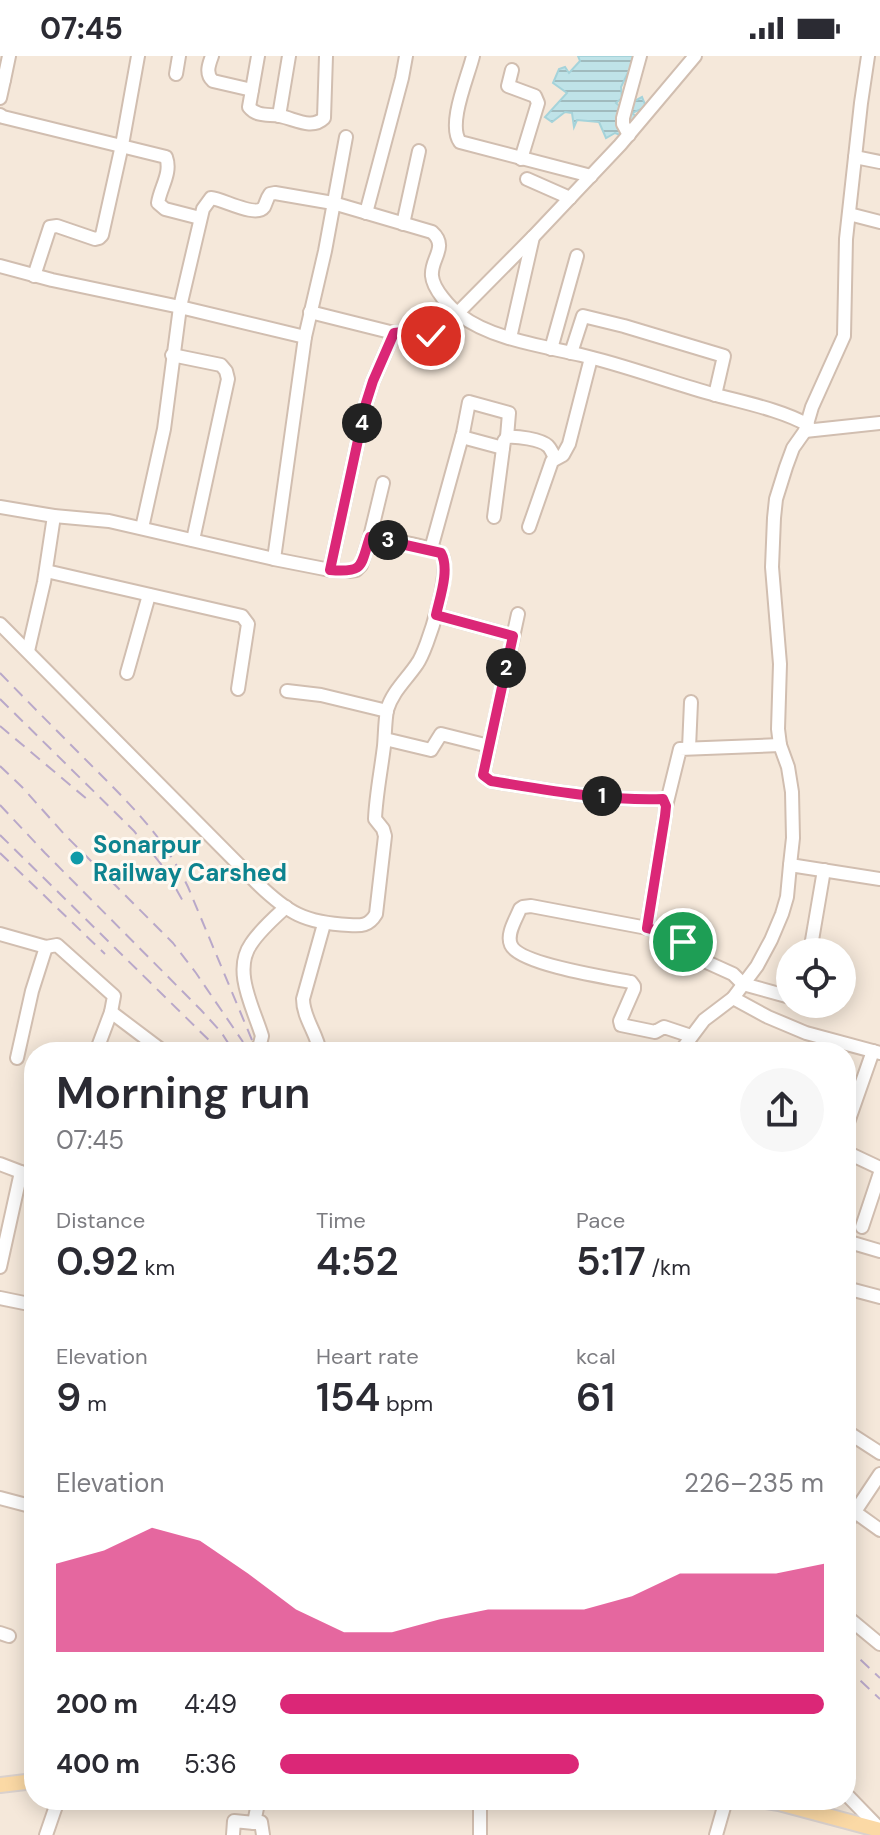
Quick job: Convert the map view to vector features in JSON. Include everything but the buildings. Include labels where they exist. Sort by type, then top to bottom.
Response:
[{"type":"main road","points":[[0,1785],[24,1782]]},
{"type":"main road","points":[[804,1810],[879,1831]]},
{"type":"street","points":[[0,98],[9,56]]},
{"type":"street","points":[[34,276],[50,227],[57,226],[95,239],[102,235],[138,56]]},
{"type":"street","points":[[176,74],[179,56]]},
{"type":"street","points":[[212,56],[208,73],[213,81],[252,90]]},
{"type":"street","points":[[258,56],[249,107],[251,111],[302,123],[319,123],[325,113],[326,56]]},
{"type":"street","points":[[279,116],[289,56]]},
{"type":"street","points":[[366,213],[406,56]]},
{"type":"street","points":[[473,56],[457,116],[456,137],[460,142],[591,176]]},
{"type":"street","points":[[629,135],[623,118],[640,56]]},
{"type":"street","points":[[310,312],[394,333],[436,335],[591,176],[695,56]]},
{"type":"street","points":[[687,1042],[704,1020],[733,998],[757,966],[771,940],[787,897],[793,838],[792,792],[778,729],[780,664],[772,567],[774,518],[776,499],[793,448],[806,428],[817,393],[844,336],[849,214],[868,56]]},
{"type":"street","points":[[512,70],[508,86],[535,96],[538,103],[521,159]]},
{"type":"street","points":[[0,115],[166,157],[169,169],[158,203],[165,209],[200,218]]},
{"type":"street","points":[[274,559],[305,337],[346,137]]},
{"type":"street","points":[[403,224],[419,151]]},
{"type":"street","points":[[855,157],[880,162]]},
{"type":"street","points":[[527,179],[570,198]]},
{"type":"street","points":[[142,528],[164,429],[180,307],[200,218],[206,202],[211,198],[259,211],[270,194],[275,193],[333,203],[432,232],[439,238],[440,244],[433,267],[435,286],[457,314],[475,325],[526,344],[591,358],[783,415],[799,420],[806,428]]},
{"type":"street","points":[[849,214],[880,222]]},
{"type":"street","points":[[510,338],[533,237]]},
{"type":"street","points":[[551,349],[577,256]]},
{"type":"street","points":[[0,266],[305,337]]},
{"type":"street","points":[[571,353],[583,316],[624,326],[724,356],[715,395]]},
{"type":"street","points":[[330,570],[366,403],[394,333]]},
{"type":"street","points":[[172,355],[221,365],[228,379],[193,540]]},
{"type":"street","points":[[529,527],[552,461],[563,455],[569,444],[591,358]]},
{"type":"street","points":[[431,549],[469,402],[509,413],[494,517]]},
{"type":"street","points":[[806,428],[880,423]]},
{"type":"street","points":[[462,437],[505,442],[512,436],[542,442],[549,446],[555,458]]},
{"type":"street","points":[[0,507],[54,516],[91,518],[274,559],[349,571],[361,565],[383,483]]},
{"type":"street","points":[[28,651],[46,571],[54,516]]},
{"type":"street","points":[[0,624],[257,883],[286,907],[311,920],[360,926],[368,924],[376,914],[385,833],[377,824],[375,814],[387,711],[425,648],[436,615],[445,562],[441,553],[431,549],[370,537]]},
{"type":"street","points":[[46,571],[242,616],[248,624],[238,689]]},
{"type":"street","points":[[127,673],[149,595]]},
{"type":"street","points":[[518,614],[483,775],[491,781],[565,793],[663,799],[666,806]]},
{"type":"street","points":[[436,615],[513,636]]},
{"type":"street","points":[[287,691],[321,695],[387,711]]},
{"type":"street","points":[[689,748],[691,702]]},
{"type":"street","points":[[385,739],[431,750],[441,734],[489,746]]},
{"type":"street","points":[[647,928],[666,806],[680,749],[780,745]]},
{"type":"street","points":[[790,865],[880,879]]},
{"type":"street","points":[[812,938],[824,870]]},
{"type":"street","points":[[691,1036],[664,1027],[655,1032],[621,1025],[634,983],[531,959],[512,949],[509,941],[520,909],[526,906],[647,928],[678,938],[702,960],[733,974],[743,984],[776,993]]},
{"type":"street","points":[[261,1042],[246,988],[244,961],[249,945],[286,907]]},
{"type":"street","points":[[318,1042],[303,999],[324,924]]},
{"type":"street","points":[[0,934],[46,947],[57,945],[114,996],[100,1042]]},
{"type":"street","points":[[17,1058],[32,991],[46,947]]},
{"type":"street","points":[[733,998],[806,1033],[840,1042]]},
{"type":"street","points":[[111,1012],[151,1042]]},
{"type":"street","points":[[856,1046],[877,1052],[856,1103]]},
{"type":"street","points":[[856,1158],[880,1171],[875,1205],[862,1227]]},
{"type":"street","points":[[0,1164],[24,1173]]},
{"type":"street","points":[[0,1267],[21,1172]]},
{"type":"street","points":[[856,1244],[880,1251]]},
{"type":"street","points":[[856,1291],[880,1297]]},
{"type":"street","points":[[0,1298],[24,1303]]},
{"type":"street","points":[[856,1437],[880,1453]]},
{"type":"street","points":[[856,1510],[880,1474]]},
{"type":"street","points":[[0,1498],[24,1504]]},
{"type":"street","points":[[856,1513],[880,1530]]},
{"type":"street","points":[[856,1624],[880,1644]]},
{"type":"street","points":[[856,1805],[879,1831]]},
{"type":"street","points":[[46,1835],[55,1810]]},
{"type":"street","points":[[254,1823],[257,1810]]},
{"type":"street","points":[[480,1810],[480,1835]]},
{"type":"street","points":[[716,1835],[723,1810]]},
{"type":"street","points":[[233,1835],[234,1821],[261,1822],[263,1835]]},
{"type":"shaded area","points":[[0,56],[880,56],[880,1835],[0,1835]]},
{"type":"water","points":[[578,56],[634,56],[621,87],[622,98],[616,103],[622,108],[642,97],[646,107],[632,113],[637,117],[633,125],[622,120],[623,124],[618,128],[625,131],[623,136],[615,133],[606,138],[599,122],[577,120],[574,127],[572,113],[565,112],[552,122],[545,117],[567,93],[553,83],[559,69],[565,67],[569,73],[580,61]]},
{"type":"railway","points":[[0,673],[122,797],[169,854],[188,887],[253,1042]]},
{"type":"railway","points":[[0,699],[134,831],[165,869],[184,903]]},
{"type":"railway","points":[[0,726],[88,800]]},
{"type":"railway","points":[[0,766],[173,943],[243,1042]]},
{"type":"railway","points":[[0,805],[201,1010],[228,1042]]},
{"type":"railway","points":[[0,835],[211,1042]]},
{"type":"railway","points":[[0,853],[105,954]]},
{"type":"railway","points":[[856,1655],[880,1678]]},
{"type":"railway","points":[[856,1676],[880,1699]]},
{"type":"place","name":"Sonarpur Railway Carshed","points":[[77,858]]},
{"type":"route","points":[[431,336],[394,333],[373,381],[330,570],[356,570],[361,565],[370,537],[441,553],[445,567],[436,615],[513,636],[483,775],[491,781],[565,793],[663,799],[665,816],[647,928],[673,935],[683,942]]}]
